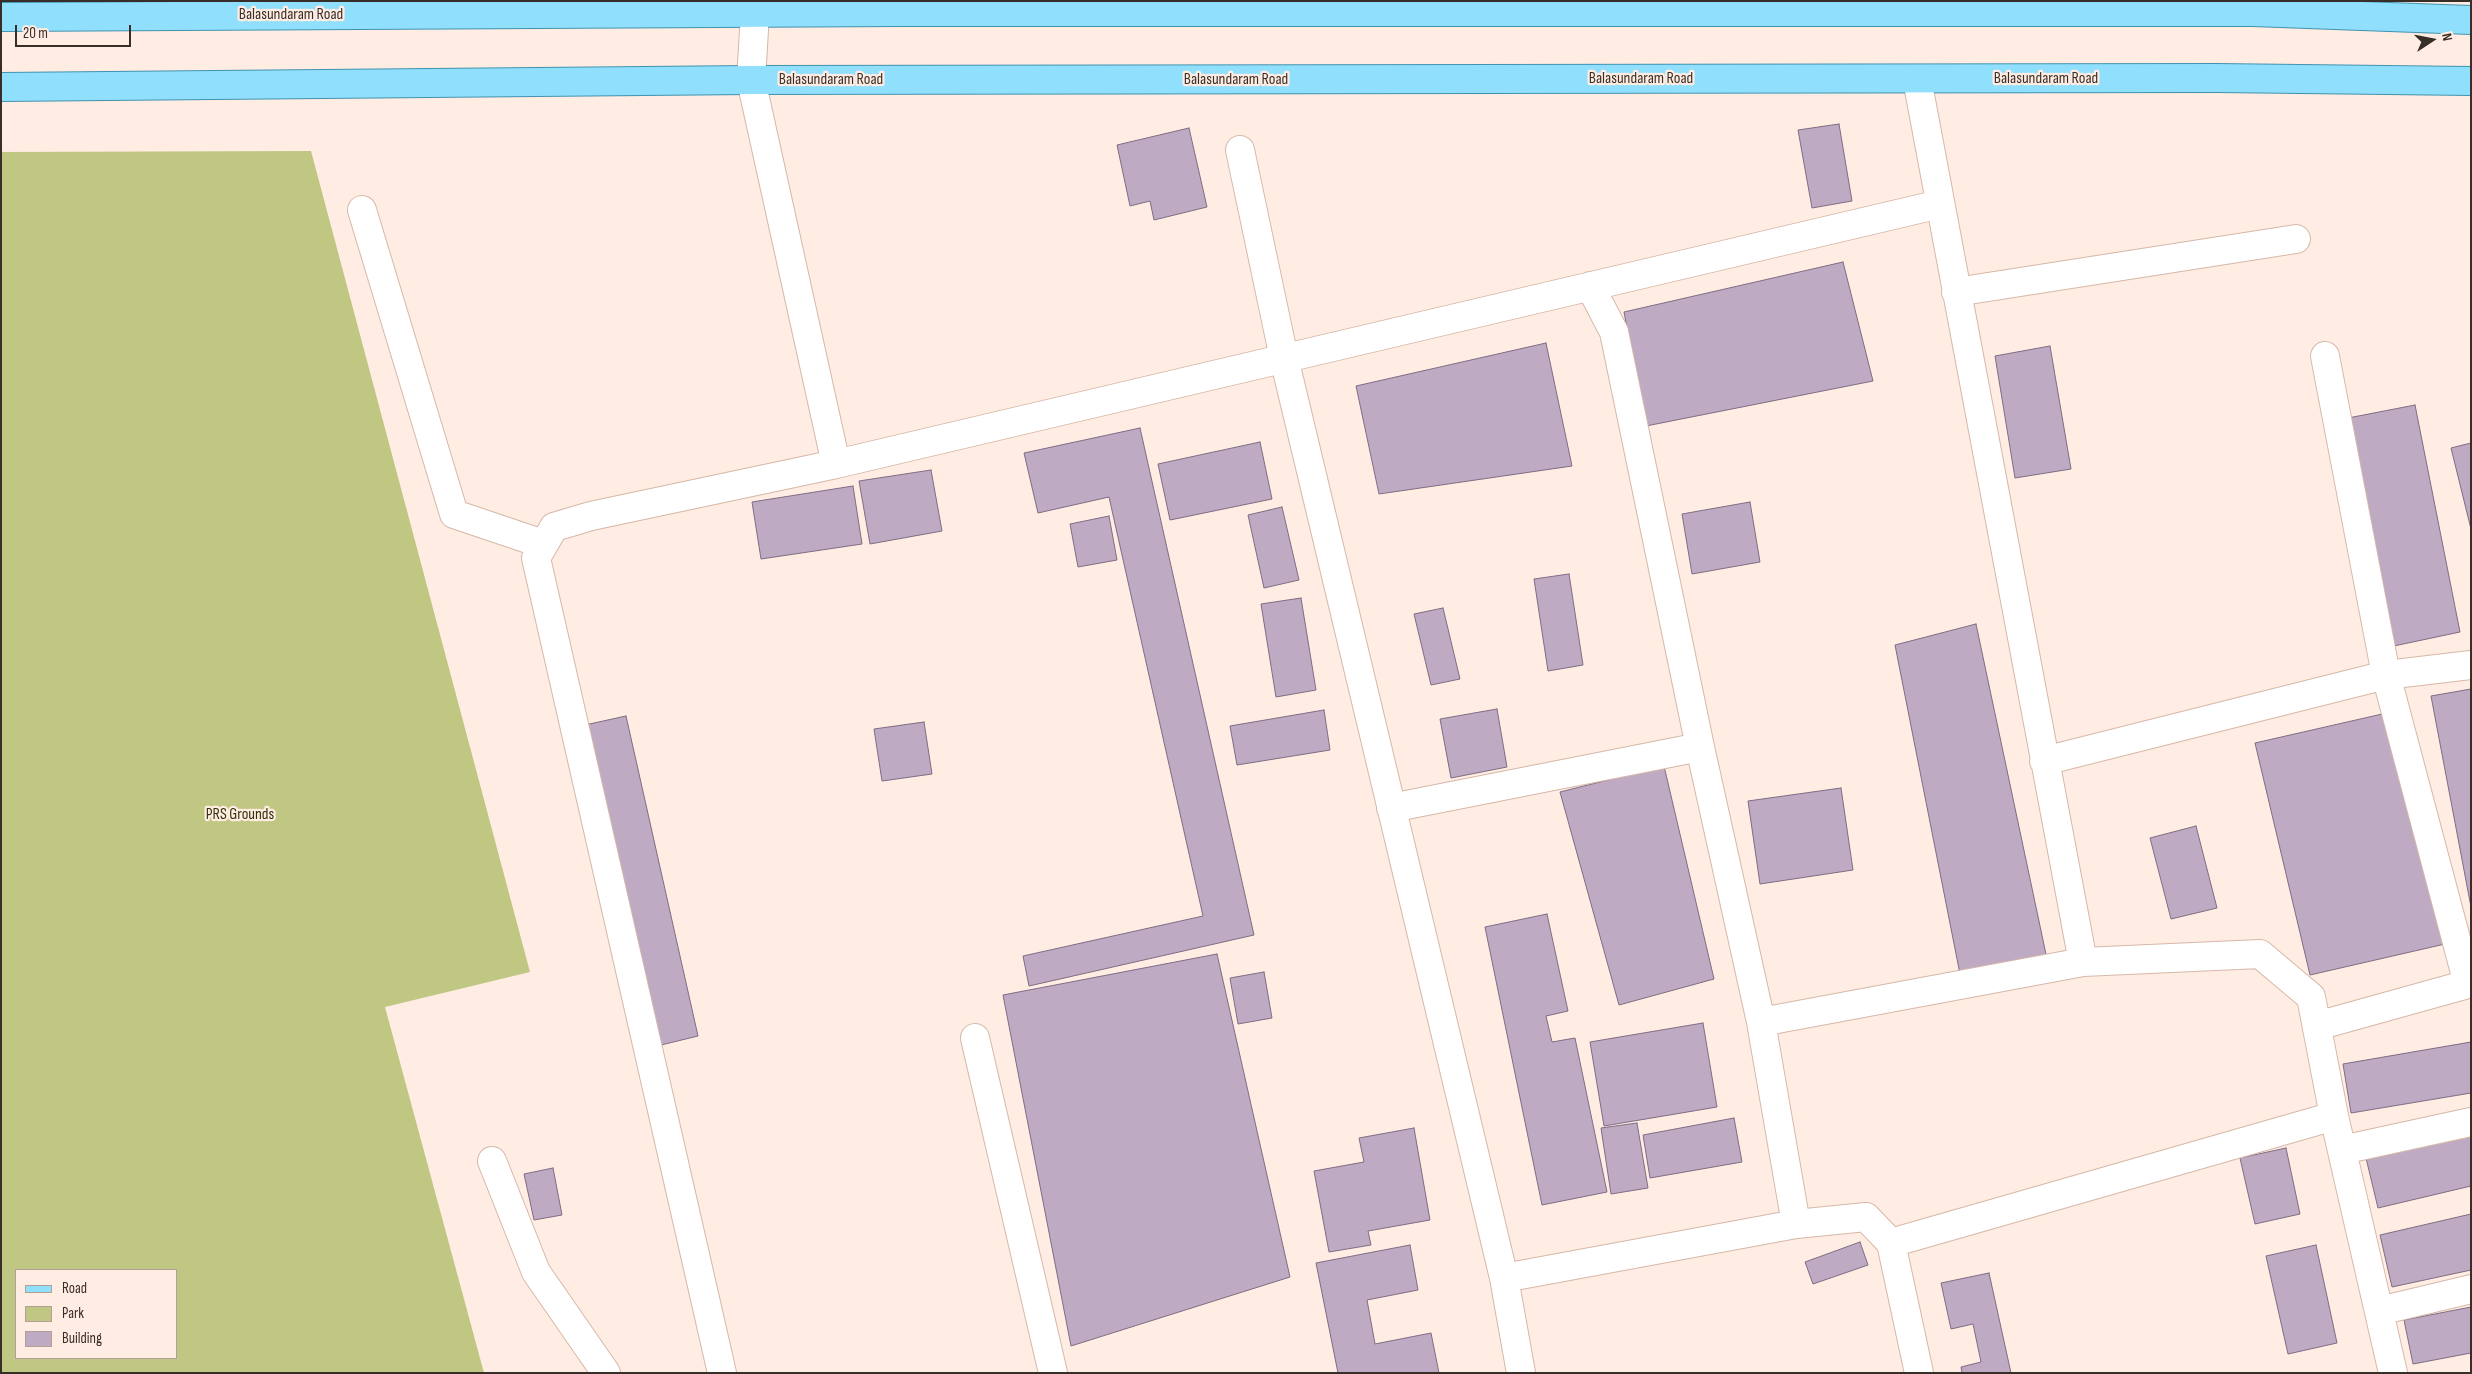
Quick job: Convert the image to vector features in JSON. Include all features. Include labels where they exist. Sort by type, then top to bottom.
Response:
[{"type":"main road","name":"Balasundaram Road","points":[[1,17],[343,8],[755,12],[898,7],[1301,7],[2243,12],[2471,20]]},
{"type":"main road","name":"Balasundaram Road","points":[[1,87],[751,80],[2216,78],[2471,81]]},
{"type":"street","points":[[755,12],[751,80],[836,464]]},
{"type":"street","points":[[1917,79],[2083,962]]},
{"type":"street","points":[[1240,150],[1284,358],[1504,1278],[1521,1373]]},
{"type":"street","points":[[722,1373],[536,558],[554,527],[591,516],[836,464],[1940,204]]},
{"type":"street","points":[[362,210],[454,514],[543,544]]},
{"type":"street","points":[[1956,292],[2296,239]]},
{"type":"street","points":[[1590,286],[1614,332],[1700,747],[1761,1022],[1796,1224]]},
{"type":"street","points":[[2317,1026],[2468,984],[2386,675],[2324,356]]},
{"type":"street","points":[[2044,760],[2386,675],[2471,665]]},
{"type":"street","points":[[1391,808],[1700,747]]},
{"type":"street","points":[[1761,1022],[2083,962],[2260,954],[2311,998],[2334,1116],[2393,1373]]},
{"type":"street","points":[[975,1038],[1053,1373]]},
{"type":"street","points":[[1891,1243],[2334,1116]]},
{"type":"street","points":[[2342,1150],[2471,1122]]},
{"type":"street","points":[[492,1161],[536,1272],[606,1373]]},
{"type":"street","points":[[1504,1278],[1796,1224],[1866,1217],[1891,1243],[1919,1373]]},
{"type":"street","points":[[2379,1311],[2471,1289]]},
{"type":"green space","name":"PRS Grounds","points":[[311,151],[530,972],[385,1007],[484,1373],[1,1373],[1,152]]},
{"type":"building","points":[[1839,124],[1852,201],[1812,208],[1798,130]]},
{"type":"building","points":[[1189,128],[1207,207],[1154,220],[1150,201],[1130,206],[1117,145]]},
{"type":"building","points":[[1843,262],[1873,381],[1646,426],[1624,312]]},
{"type":"building","points":[[1546,343],[1572,466],[1379,494],[1356,386]]},
{"type":"building","points":[[2050,346],[2071,469],[2015,478],[1995,356]]},
{"type":"building","points":[[2415,405],[2460,632],[2389,647],[2343,419]]},
{"type":"building","points":[[1140,428],[1254,935],[1029,986],[1023,956],[1203,916],[1109,497],[1038,513],[1024,453]]},
{"type":"building","points":[[1260,442],[1272,499],[1170,520],[1158,464]]},
{"type":"building","points":[[2471,443],[2471,529],[2451,448]]},
{"type":"building","points":[[931,470],[942,531],[870,544],[859,481]]},
{"type":"building","points":[[853,486],[862,544],[761,559],[752,502]]},
{"type":"building","points":[[1750,502],[1760,562],[1692,574],[1682,514]]},
{"type":"building","points":[[1282,507],[1299,580],[1264,588],[1248,515]]},
{"type":"building","points":[[1109,516],[1117,560],[1078,567],[1070,524]]},
{"type":"building","points":[[1569,574],[1583,665],[1548,671],[1534,579]]},
{"type":"building","points":[[1301,598],[1316,690],[1276,697],[1261,604]]},
{"type":"building","points":[[1443,608],[1460,679],[1431,685],[1414,614]]},
{"type":"building","points":[[1976,624],[2047,959],[1960,974],[1895,645]]},
{"type":"building","points":[[2471,689],[2471,907],[2431,696]]},
{"type":"building","points":[[1497,709],[1507,767],[1451,778],[1440,719]]},
{"type":"building","points":[[1324,710],[1330,750],[1237,765],[1230,726]]},
{"type":"building","points":[[2391,712],[2445,944],[2310,975],[2255,743]]},
{"type":"building","points":[[626,716],[698,1036],[657,1046],[585,725]]},
{"type":"building","points":[[924,722],[932,774],[882,781],[874,729]]},
{"type":"building","points":[[1664,766],[1714,979],[1619,1005],[1560,792]]},
{"type":"building","points":[[1841,788],[1853,870],[1760,884],[1748,801]]},
{"type":"building","points":[[2196,826],[2217,908],[2171,919],[2150,838]]},
{"type":"building","points":[[1547,914],[1568,1011],[1546,1016],[1552,1042],[1575,1038],[1607,1192],[1542,1205],[1485,927]]},
{"type":"building","points":[[1217,954],[1290,1277],[1071,1346],[1003,995]]},
{"type":"building","points":[[1264,972],[1272,1018],[1238,1024],[1230,978]]},
{"type":"building","points":[[1703,1023],[1717,1107],[1604,1126],[1590,1042]]},
{"type":"building","points":[[2471,1042],[2471,1093],[2351,1113],[2343,1064]]},
{"type":"building","points":[[1734,1118],[1742,1162],[1650,1178],[1643,1135]]},
{"type":"building","points":[[1637,1123],[1648,1188],[1611,1194],[1601,1128]]},
{"type":"building","points":[[1414,1128],[1430,1220],[1368,1231],[1371,1245],[1329,1252],[1314,1171],[1364,1162],[1359,1138]]},
{"type":"building","points":[[2471,1134],[2471,1186],[2378,1208],[2366,1158]]},
{"type":"building","points":[[2286,1148],[2300,1214],[2255,1224],[2240,1158]]},
{"type":"building","points":[[553,1168],[562,1215],[534,1220],[524,1174]]},
{"type":"building","points":[[2471,1214],[2471,1270],[2392,1287],[2380,1235]]},
{"type":"building","points":[[1860,1242],[1868,1265],[1813,1284],[1805,1262]]},
{"type":"building","points":[[1410,1245],[1418,1290],[1367,1300],[1375,1344],[1431,1333],[1439,1373],[1338,1373],[1316,1263]]},
{"type":"building","points":[[2316,1245],[2337,1343],[2288,1354],[2266,1256]]},
{"type":"building","points":[[1989,1273],[2011,1373],[1962,1373],[1961,1367],[1981,1362],[1973,1324],[1951,1329],[1941,1283]]},
{"type":"building","points":[[2471,1307],[2471,1353],[2413,1364],[2404,1320]]}]
